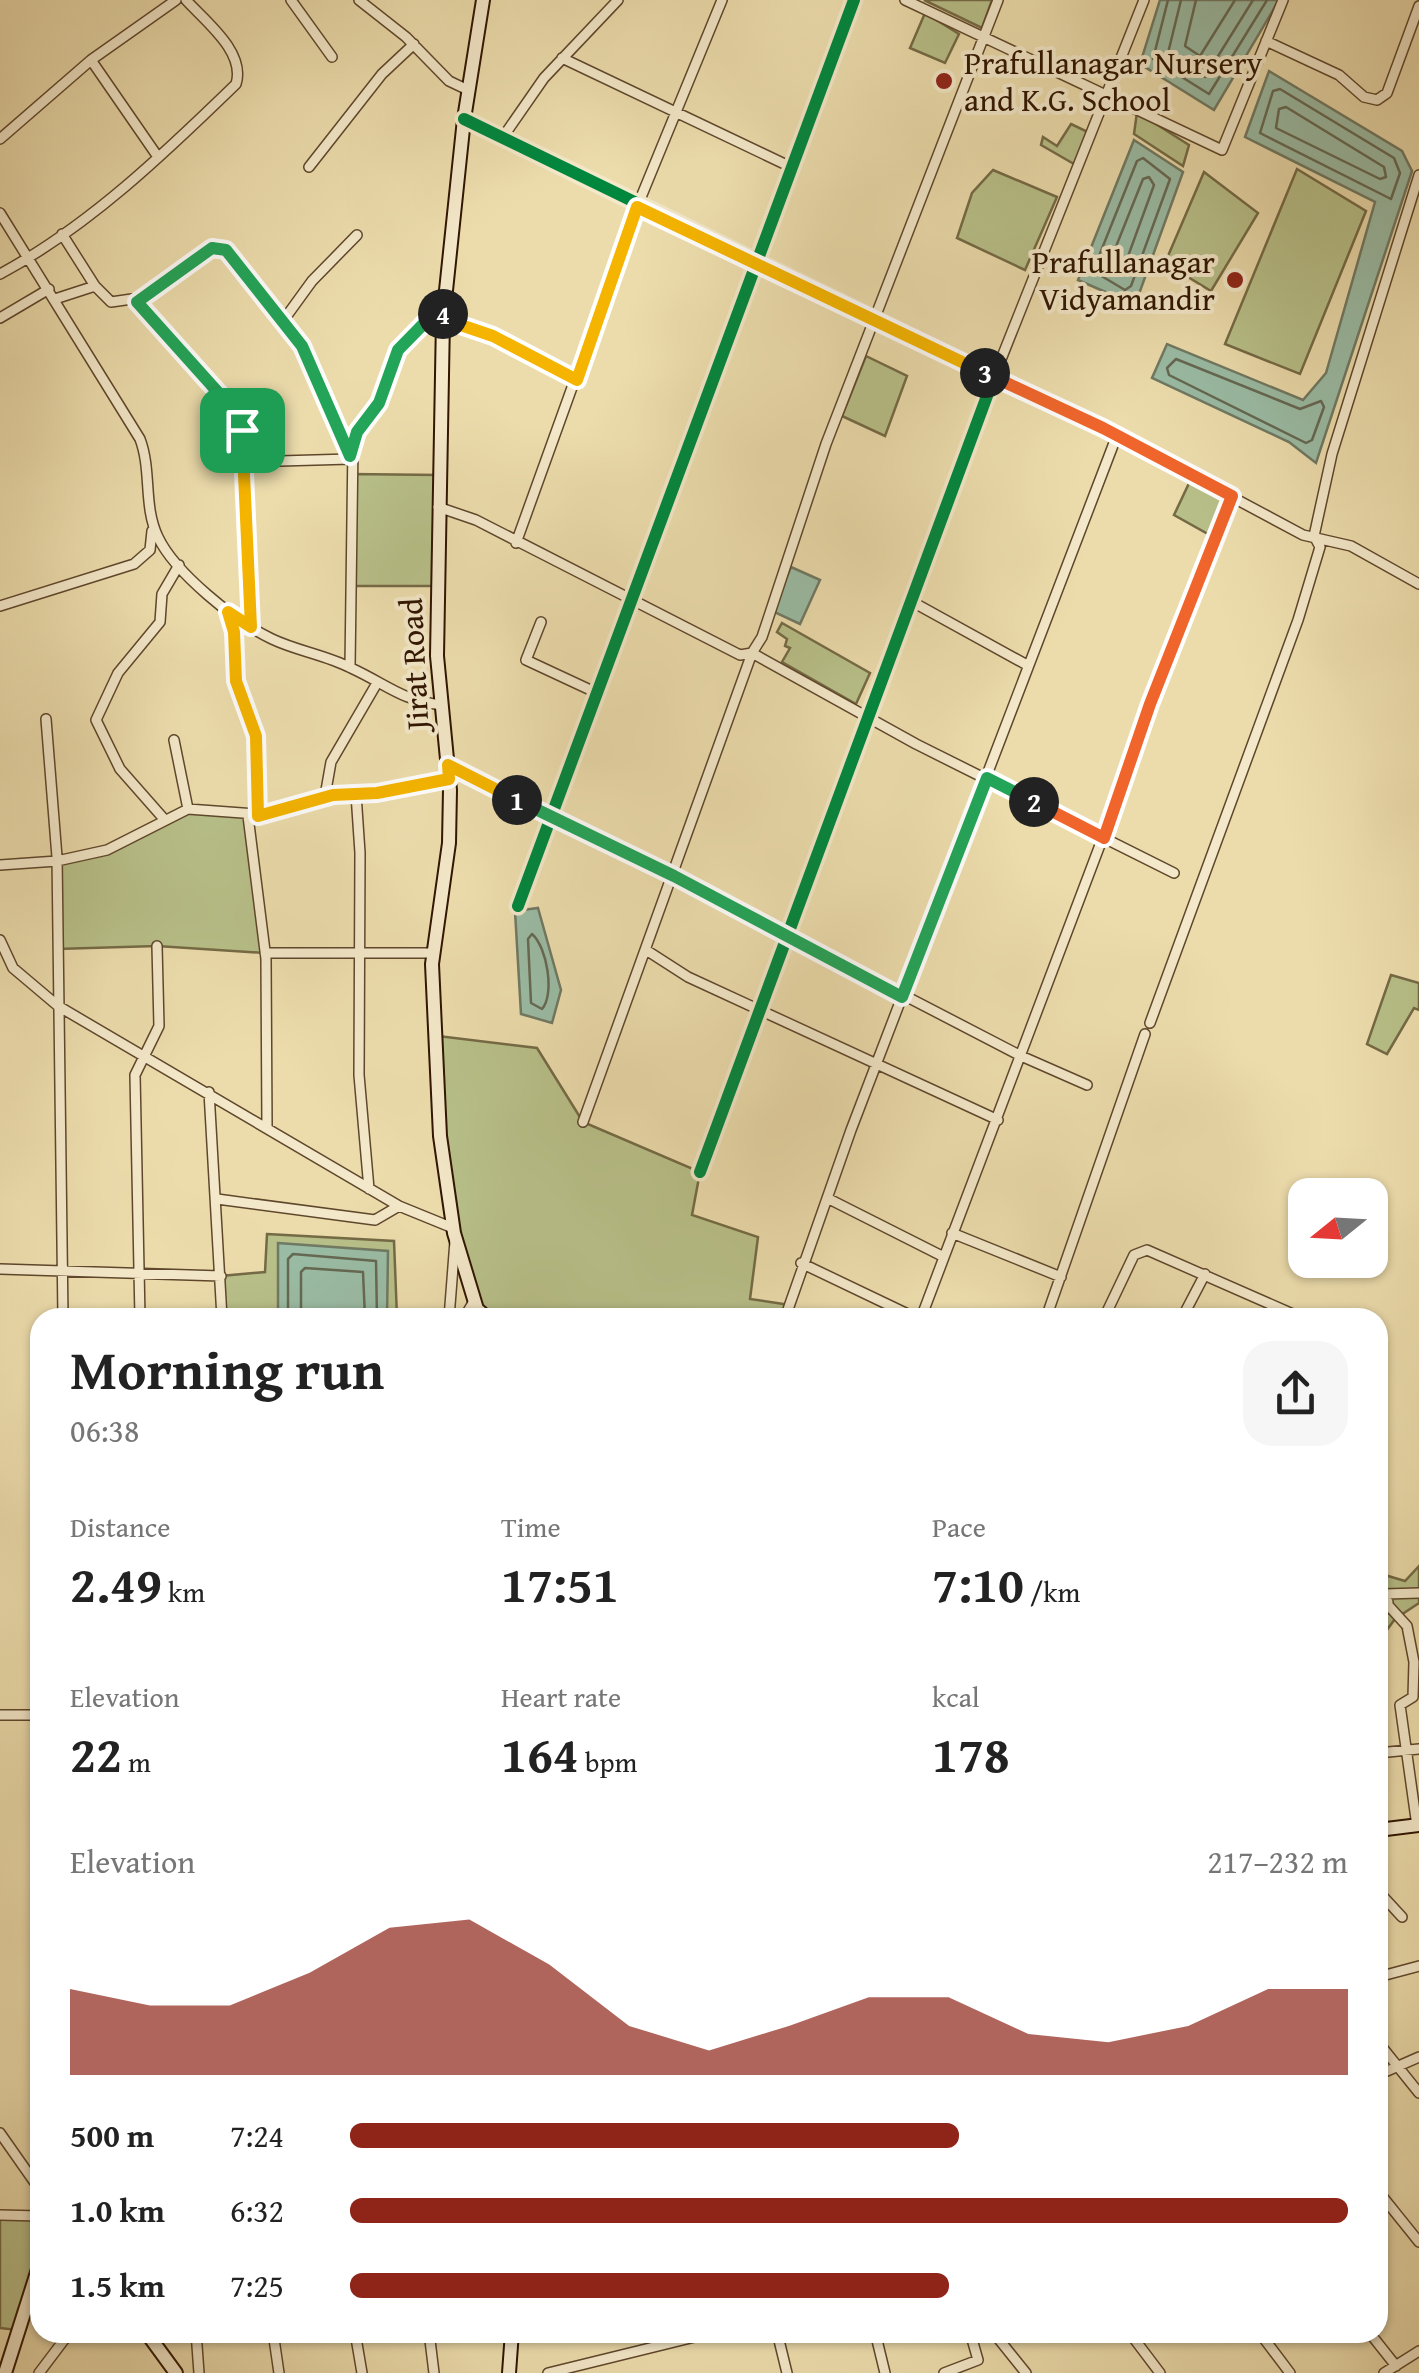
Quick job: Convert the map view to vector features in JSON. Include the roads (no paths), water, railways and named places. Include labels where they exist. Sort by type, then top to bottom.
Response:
[{"type":"main road","name":"Jirat Road","points":[[478,1308],[454,1233],[440,1136],[434,953],[449,843],[448,772],[436,656],[443,319],[464,119],[483,0]]},
{"type":"main road","points":[[1388,1829],[1418,1826]]},
{"type":"main road","points":[[3,2369],[30,2292]]},
{"type":"main road","points":[[154,2343],[176,2373]]},
{"type":"main road","points":[[509,2373],[511,2343]]},
{"type":"street","points":[[0,274],[31,257],[158,157],[238,79],[228,47],[186,0]]},
{"type":"street","points":[[291,0],[332,58]]},
{"type":"street","points":[[359,0],[414,44],[449,81],[468,90]]},
{"type":"street","points":[[516,543],[637,207],[722,0]]},
{"type":"street","points":[[518,906],[554,818],[854,0]]},
{"type":"street","points":[[905,0],[1222,150],[1283,0]]},
{"type":"street","points":[[582,1122],[752,653],[762,637],[826,444],[998,0]]},
{"type":"street","points":[[700,1172],[909,600],[1144,0]]},
{"type":"street","points":[[503,137],[562,58],[614,1]]},
{"type":"street","points":[[0,139],[92,60],[171,2]]},
{"type":"street","points":[[1266,41],[1339,76],[1364,97],[1376,100],[1387,93],[1419,6]]},
{"type":"street","points":[[308,168],[382,74],[414,44]]},
{"type":"street","points":[[562,58],[793,168]]},
{"type":"street","points":[[92,60],[158,157]]},
{"type":"street","points":[[464,119],[637,207],[1117,435],[1314,536],[1351,546],[1419,584]]},
{"type":"street","points":[[1150,1022],[1298,620],[1320,547],[1314,536],[1332,454],[1419,176]]},
{"type":"street","points":[[0,212],[140,439],[148,468],[153,540],[144,558],[0,606]]},
{"type":"street","points":[[62,234],[95,286],[110,302],[137,302],[238,415],[244,462],[251,627]]},
{"type":"street","points":[[283,321],[312,280],[357,235]]},
{"type":"street","points":[[137,302],[174,273],[222,247],[283,321],[316,370],[350,458]]},
{"type":"street","points":[[55,299],[95,286]]},
{"type":"street","points":[[0,318],[49,289]]},
{"type":"street","points":[[350,667],[350,458],[357,432],[379,403],[398,350],[444,303]]},
{"type":"street","points":[[443,319],[493,336],[577,380]]},
{"type":"street","points":[[788,1308],[801,1264],[1027,664],[1117,435]]},
{"type":"street","points":[[244,462],[350,458]]},
{"type":"street","points":[[922,1308],[998,1120],[1150,704],[1232,496]]},
{"type":"street","points":[[438,507],[476,520],[740,655],[752,653],[866,717],[1174,873]]},
{"type":"street","points":[[152,522],[179,566],[228,612],[251,627],[276,641],[350,667],[410,702],[442,705]]},
{"type":"street","points":[[164,819],[120,769],[96,720],[118,673],[160,622],[162,594],[179,566]]},
{"type":"street","points":[[909,600],[1027,664]]},
{"type":"street","points":[[228,612],[234,632],[236,681],[256,736],[253,816],[265,953],[267,1128]]},
{"type":"street","points":[[541,622],[526,660],[599,694]]},
{"type":"street","points":[[325,796],[332,762],[377,683]]},
{"type":"street","points":[[46,719],[57,861],[63,1308]]},
{"type":"street","points":[[174,740],[188,809]]},
{"type":"street","points":[[0,865],[57,861],[120,845],[188,809],[253,816],[325,796],[356,794],[448,772],[674,876],[902,997],[1087,1085]]},
{"type":"street","points":[[356,794],[359,1075],[370,1188]]},
{"type":"street","points":[[0,940],[13,968],[58,1006],[399,1206],[454,1233],[450,1308]]},
{"type":"street","points":[[140,1308],[134,1094],[141,1056],[159,1026],[157,946]]},
{"type":"street","points":[[646,950],[688,977],[998,1120]]},
{"type":"street","points":[[265,953],[434,953]]},
{"type":"street","points":[[1050,1308],[1145,1034]]},
{"type":"street","points":[[210,1092],[222,1308]]},
{"type":"street","points":[[217,1200],[376,1220],[399,1206]]},
{"type":"street","points":[[828,1200],[942,1256]]},
{"type":"street","points":[[952,1233],[1061,1276]]},
{"type":"street","points":[[1109,1308],[1140,1250],[1280,1308]]},
{"type":"street","points":[[801,1264],[896,1308]]},
{"type":"street","points":[[0,1269],[220,1276]]},
{"type":"street","points":[[1187,1308],[1204,1274]]},
{"type":"street","points":[[470,1308],[474,1302]]},
{"type":"street","points":[[1418,1826],[1400,1705],[1413,1698],[1414,1662],[1408,1626],[1389,1599],[1419,1593]]},
{"type":"street","points":[[0,1715],[30,1715]]},
{"type":"street","points":[[1388,1752],[1419,1749]]},
{"type":"street","points":[[1388,1902],[1402,1917]]},
{"type":"street","points":[[1388,1974],[1419,1966]]},
{"type":"street","points":[[1388,2056],[1419,2093]]},
{"type":"street","points":[[1388,2068],[1419,2057]]},
{"type":"street","points":[[0,2133],[30,2176]]},
{"type":"street","points":[[1388,2203],[1419,2242]]},
{"type":"street","points":[[0,2215],[30,2216]]},
{"type":"street","points":[[39,2373],[62,2343]]},
{"type":"street","points":[[197,2343],[200,2373]]},
{"type":"street","points":[[274,2343],[279,2373]]},
{"type":"street","points":[[357,2343],[362,2373]]},
{"type":"street","points":[[430,2343],[434,2373]]},
{"type":"street","points":[[548,2373],[670,2343]]},
{"type":"street","points":[[780,2343],[787,2373]]},
{"type":"street","points":[[878,2343],[885,2373]]},
{"type":"street","points":[[973,2343],[982,2372]]},
{"type":"street","points":[[1002,2343],[1026,2373]]},
{"type":"street","points":[[1137,2343],[1160,2373]]},
{"type":"street","points":[[1267,2343],[1290,2373]]},
{"type":"street","points":[[1378,2343],[1396,2366]]},
{"type":"street","points":[[1384,2373],[1419,2351]]},
{"type":"street","points":[[944,2373],[978,2360]]},
{"type":"water","points":[[1160,0],[1279,0],[1214,110],[1140,64]]},
{"type":"water","points":[[1269,71],[1402,151],[1412,171],[1316,463],[1289,442],[1152,378],[1167,344],[1303,400],[1326,373],[1375,202],[1245,137]]},
{"type":"water","points":[[1134,140],[1183,172],[1135,305],[1078,280]]},
{"type":"water","points":[[791,567],[820,580],[800,624],[772,611]]},
{"type":"water","points":[[538,908],[561,990],[552,1023],[521,1014],[515,911]]},
{"type":"water","points":[[278,1243],[388,1251],[387,1308],[278,1308]]},
{"type":"place","name":"Prafullanagar Nursery and K.G. School","points":[[944,81]]},
{"type":"place","name":"Prafullanagar Vidyamandir","points":[[1235,280]]}]
